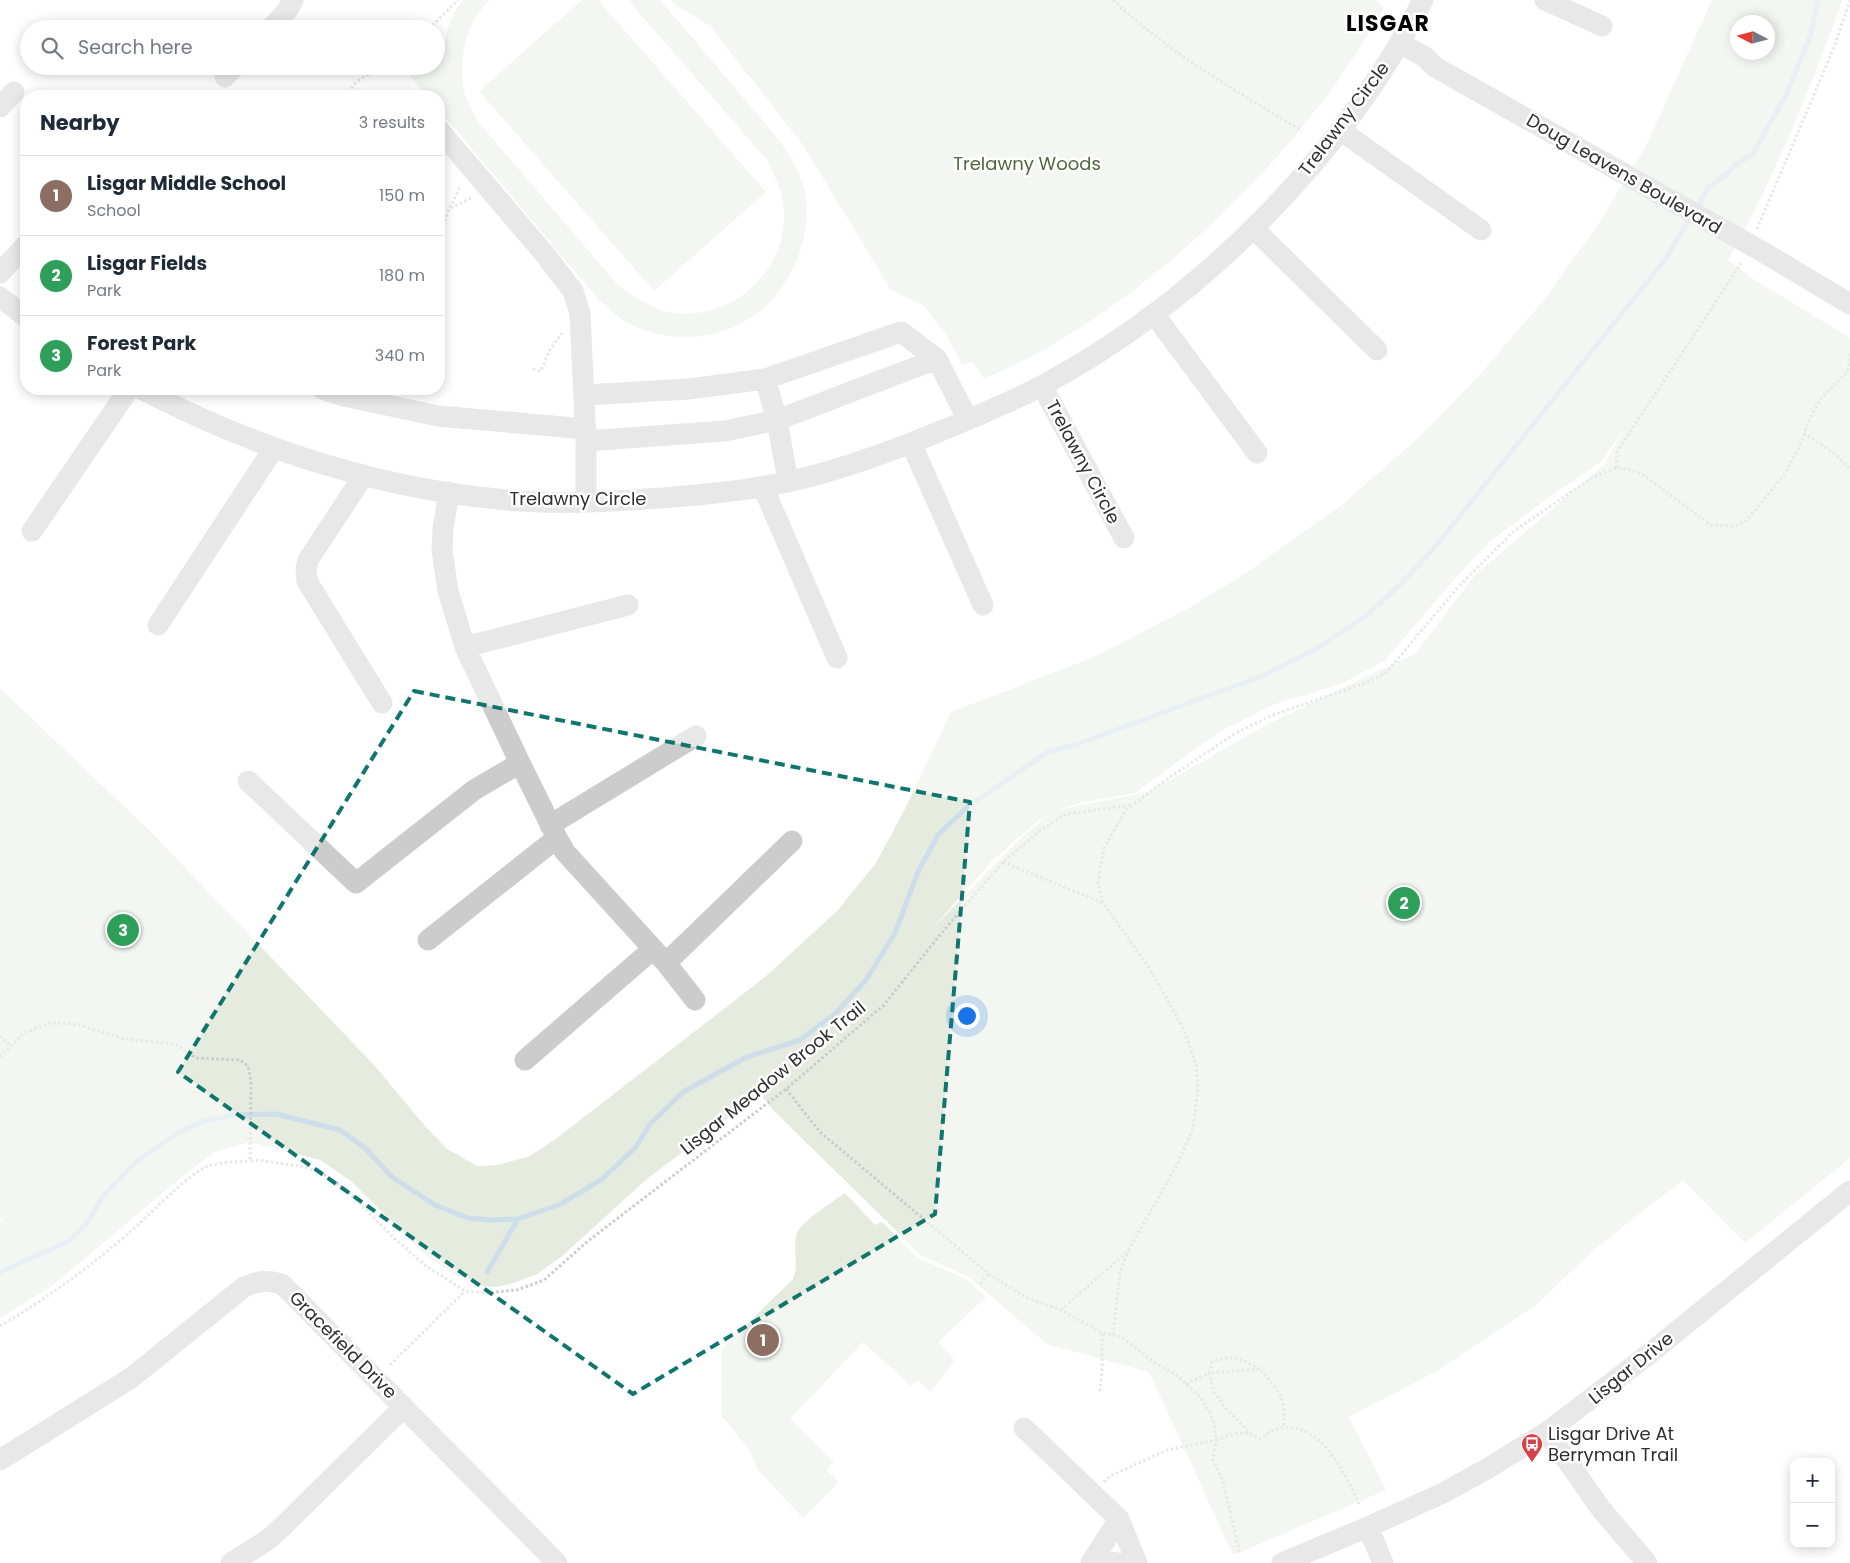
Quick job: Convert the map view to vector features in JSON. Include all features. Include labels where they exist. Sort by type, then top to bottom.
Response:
[{"type":"street","points":[[278,20],[287,11],[292,0]]},
{"type":"street","name":"Trelawny Circle","points":[[154,395],[217,425],[274,448],[364,475],[449,492],[518,501],[586,502],[701,495],[788,482],[845,466],[911,443],[968,420],[1042,386],[1076,367],[1154,314],[1209,269],[1253,228],[1304,174],[1340,130],[1378,77],[1400,43],[1422,0]]},
{"type":"street","points":[[1545,0],[1602,26]]},
{"type":"street","name":"Doug Leavens Boulevard","points":[[1400,43],[1425,56],[1435,67],[1768,255],[1850,304]]},
{"type":"street","points":[[1340,130],[1481,230]]},
{"type":"street","points":[[445,137],[543,252],[573,291],[580,314],[586,435],[586,502]]},
{"type":"street","points":[[1253,228],[1378,350]]},
{"type":"street","points":[[0,273],[20,255]]},
{"type":"street","points":[[1154,314],[1257,453]]},
{"type":"street","points":[[584,395],[689,389],[765,379],[900,332],[937,359],[968,420]]},
{"type":"street","points":[[341,395],[438,416],[586,435],[725,432],[777,420],[937,359]]},
{"type":"street","points":[[765,379],[777,420],[788,482]]},
{"type":"street","name":"Trelawny Circle","points":[[1042,386],[1124,538]]},
{"type":"street","points":[[32,531],[125,395]]},
{"type":"street","points":[[911,443],[983,605]]},
{"type":"street","points":[[158,625],[274,448]]},
{"type":"street","points":[[364,475],[308,560],[306,569],[307,581],[382,703]]},
{"type":"street","points":[[763,487],[837,658]]},
{"type":"street","points":[[449,492],[443,529],[442,550],[448,591],[465,647],[520,763],[565,852],[659,956],[695,1000]]},
{"type":"street","points":[[465,647],[628,605]]},
{"type":"street","points":[[428,940],[554,832],[696,736]]},
{"type":"street","points":[[248,781],[356,883],[474,790],[520,763]]},
{"type":"street","points":[[525,1060],[659,956],[792,841]]},
{"type":"street","name":"Lisgar Drive","points":[[1282,1563],[1368,1527],[1463,1482],[1547,1432],[1847,1200]]},
{"type":"street","name":"Gracefield Drive","points":[[0,1460],[131,1378],[244,1287],[262,1281],[274,1281],[283,1285],[557,1563]]},
{"type":"street","points":[[231,1563],[269,1539],[404,1407]]},
{"type":"street","points":[[1024,1428],[1118,1519],[1137,1563]]},
{"type":"street","points":[[1547,1432],[1601,1509],[1647,1563]]},
{"type":"street","points":[[1091,1563],[1118,1519]]},
{"type":"street","points":[[1368,1527],[1383,1563]]},
{"type":"street","points":[[1100,1563],[1107,1561],[1118,1563]]},
{"type":"path","points":[[438,20],[458,0]]},
{"type":"path","points":[[1113,0],[1138,24],[1210,76],[1302,131]]},
{"type":"path","points":[[1757,228],[1835,45],[1850,0]]},
{"type":"path","points":[[350,90],[357,80],[366,75]]},
{"type":"path","points":[[445,220],[460,189],[468,164]]},
{"type":"path","points":[[449,209],[473,196],[491,191]]},
{"type":"path","points":[[1742,260],[1617,452],[1616,468],[1642,474],[1710,525],[1733,526],[1746,521],[1784,475],[1799,447],[1809,420],[1822,397],[1848,371],[1850,354]]},
{"type":"path","points":[[533,369],[541,371],[549,351],[564,332]]},
{"type":"path","points":[[1804,433],[1835,454],[1850,469]]},
{"type":"path","name":"Lisgar Meadow Brook Trail","points":[[0,1326],[36,1304],[102,1255],[194,1175],[208,1166],[250,1160],[305,1167],[323,1174],[345,1189],[394,1238],[426,1266],[465,1291],[486,1293],[517,1290],[544,1280],[588,1241],[786,1090],[884,1005],[939,936],[1003,862],[1041,830],[1066,814],[1133,805],[1173,775],[1236,733],[1273,715],[1368,682],[1386,673],[1458,587],[1514,531],[1593,477],[1616,468]]},
{"type":"path","points":[[1113,1334],[1120,1273],[1128,1251],[1177,1165],[1193,1128],[1198,1089],[1196,1064],[1183,1028],[1148,966],[1103,903],[1098,881],[1104,848],[1126,810],[1133,805]]},
{"type":"path","points":[[1003,862],[1103,903]]},
{"type":"path","points":[[0,1057],[24,1033],[48,1024],[76,1024],[124,1039],[175,1044],[196,1058],[240,1060],[248,1066],[251,1081],[250,1160]]},
{"type":"path","points":[[0,1036],[10,1045]]},
{"type":"path","points":[[786,1090],[820,1132],[989,1274],[1027,1298],[1061,1310],[1102,1334],[1113,1334],[1122,1337],[1152,1361],[1178,1376],[1202,1399],[1213,1419],[1216,1440],[1213,1459],[1223,1481],[1240,1554]]},
{"type":"path","points":[[1061,1310],[1128,1251]]},
{"type":"path","points":[[980,1284],[989,1274]]},
{"type":"path","points":[[390,1366],[465,1291]]},
{"type":"path","points":[[1100,1391],[1102,1334]]},
{"type":"path","points":[[1284,1428],[1281,1394],[1260,1369],[1240,1358],[1223,1358],[1212,1362],[1209,1373],[1214,1392],[1249,1433],[1261,1439],[1273,1430],[1284,1428],[1300,1429],[1317,1439],[1332,1453],[1347,1477],[1359,1504]]},
{"type":"path","points":[[1186,1384],[1209,1373],[1260,1369]]},
{"type":"path","points":[[1094,1495],[1110,1476],[1168,1450],[1216,1440],[1236,1432],[1249,1433]]},
{"type":"highlighted area","points":[[414,691],[970,802],[935,1214],[633,1394],[178,1072]]},
{"type":"green space","points":[[463,0],[490,0],[474,20],[465,44],[463,57],[462,69],[465,95],[479,123],[616,283],[657,309],[673,313],[693,313],[713,310],[731,302],[748,291],[762,277],[773,261],[780,242],[784,222],[784,206],[778,183],[768,161],[628,0],[660,0],[777,137],[799,175],[807,207],[803,242],[797,259],[785,282],[770,302],[751,318],[730,329],[706,335],[682,337],[657,334],[632,325],[599,300],[445,117],[445,90],[422,90],[410,75],[445,75],[446,35]]},
{"type":"green space","points":[[582,0],[598,0],[766,192],[654,291],[479,91]]},
{"type":"green space","name":"Trelawny Woods","points":[[671,0],[1375,0],[1384,8],[1353,58],[1318,107],[1278,155],[1235,201],[1189,244],[1141,284],[1092,320],[1042,351],[984,379],[973,362],[962,365],[947,336],[923,305],[891,290],[803,145],[710,26]]},
{"type":"green space","points":[[1712,0],[1842,0],[1818,67],[1791,133],[1761,197],[1728,260],[1752,278],[1850,338],[1850,1158],[1745,1243],[1683,1180],[1597,1247],[1537,1304],[1437,1371],[1349,1417],[1386,1490],[1233,1555],[1149,1372],[1047,1344],[970,1278],[921,1255],[773,1110],[761,1095],[647,1179],[561,1257],[537,1274],[510,1284],[496,1287],[483,1286],[450,1272],[422,1252],[351,1181],[320,1160],[249,1142],[214,1152],[52,1286],[0,1318],[0,1223],[4,1218],[0,1220],[0,688],[151,832],[375,1066],[424,1125],[447,1149],[477,1166],[498,1165],[530,1156],[557,1138],[765,977],[838,910],[876,863],[906,807],[951,712],[1094,657],[1187,609],[1243,575],[1343,504],[1417,439],[1477,378],[1543,301],[1597,226],[1646,146]],"holes":[[[1625,427],[1604,465],[1475,575],[1416,653],[1266,725],[1149,792],[1058,810],[1079,803],[1135,793],[1219,732],[1272,705],[1343,683],[1384,661],[1488,543],[1602,461]],[[1051,812],[1021,838],[931,930],[992,861],[1034,824]]]},
{"type":"green space","points":[[845,1193],[875,1225],[882,1222],[918,1258],[968,1280],[986,1297],[938,1342],[955,1361],[930,1392],[918,1380],[911,1386],[863,1342],[790,1419],[834,1462],[826,1470],[839,1482],[803,1518],[757,1469],[750,1451],[721,1415],[722,1349],[793,1279],[796,1268],[795,1242],[798,1231],[810,1219]]},
{"type":"waterway","points":[[1696,209],[1709,187],[1728,173],[1735,165],[1753,154],[1787,93],[1811,34],[1818,0]]},
{"type":"waterway","points":[[0,1272],[69,1241],[88,1222],[103,1196],[137,1161],[177,1133],[204,1121],[234,1115],[276,1114],[340,1130],[365,1148],[392,1177],[435,1205],[468,1218],[491,1220],[518,1219],[561,1204],[602,1179],[636,1147],[650,1124],[683,1092],[747,1057],[800,1040],[836,1013],[866,980],[895,933],[918,872],[938,835],[967,807],[1049,751],[1075,745],[1262,676],[1319,647],[1368,614],[1403,582],[1439,542],[1664,261],[1691,217]]},
{"type":"waterway","points":[[487,1272],[518,1219]]},
{"type":"place","name":"Lisgar Fields","points":[[1404,903]]},
{"type":"place","name":"Forest Park","points":[[123,930]]},
{"type":"place","name":"Lisgar Middle School","points":[[763,1340]]},
{"type":"place","name":"Lisgar Drive At Berryman Trail","points":[[1532,1463]]},
{"type":"district","name":"LISGAR","points":[[1388,23]]}]
